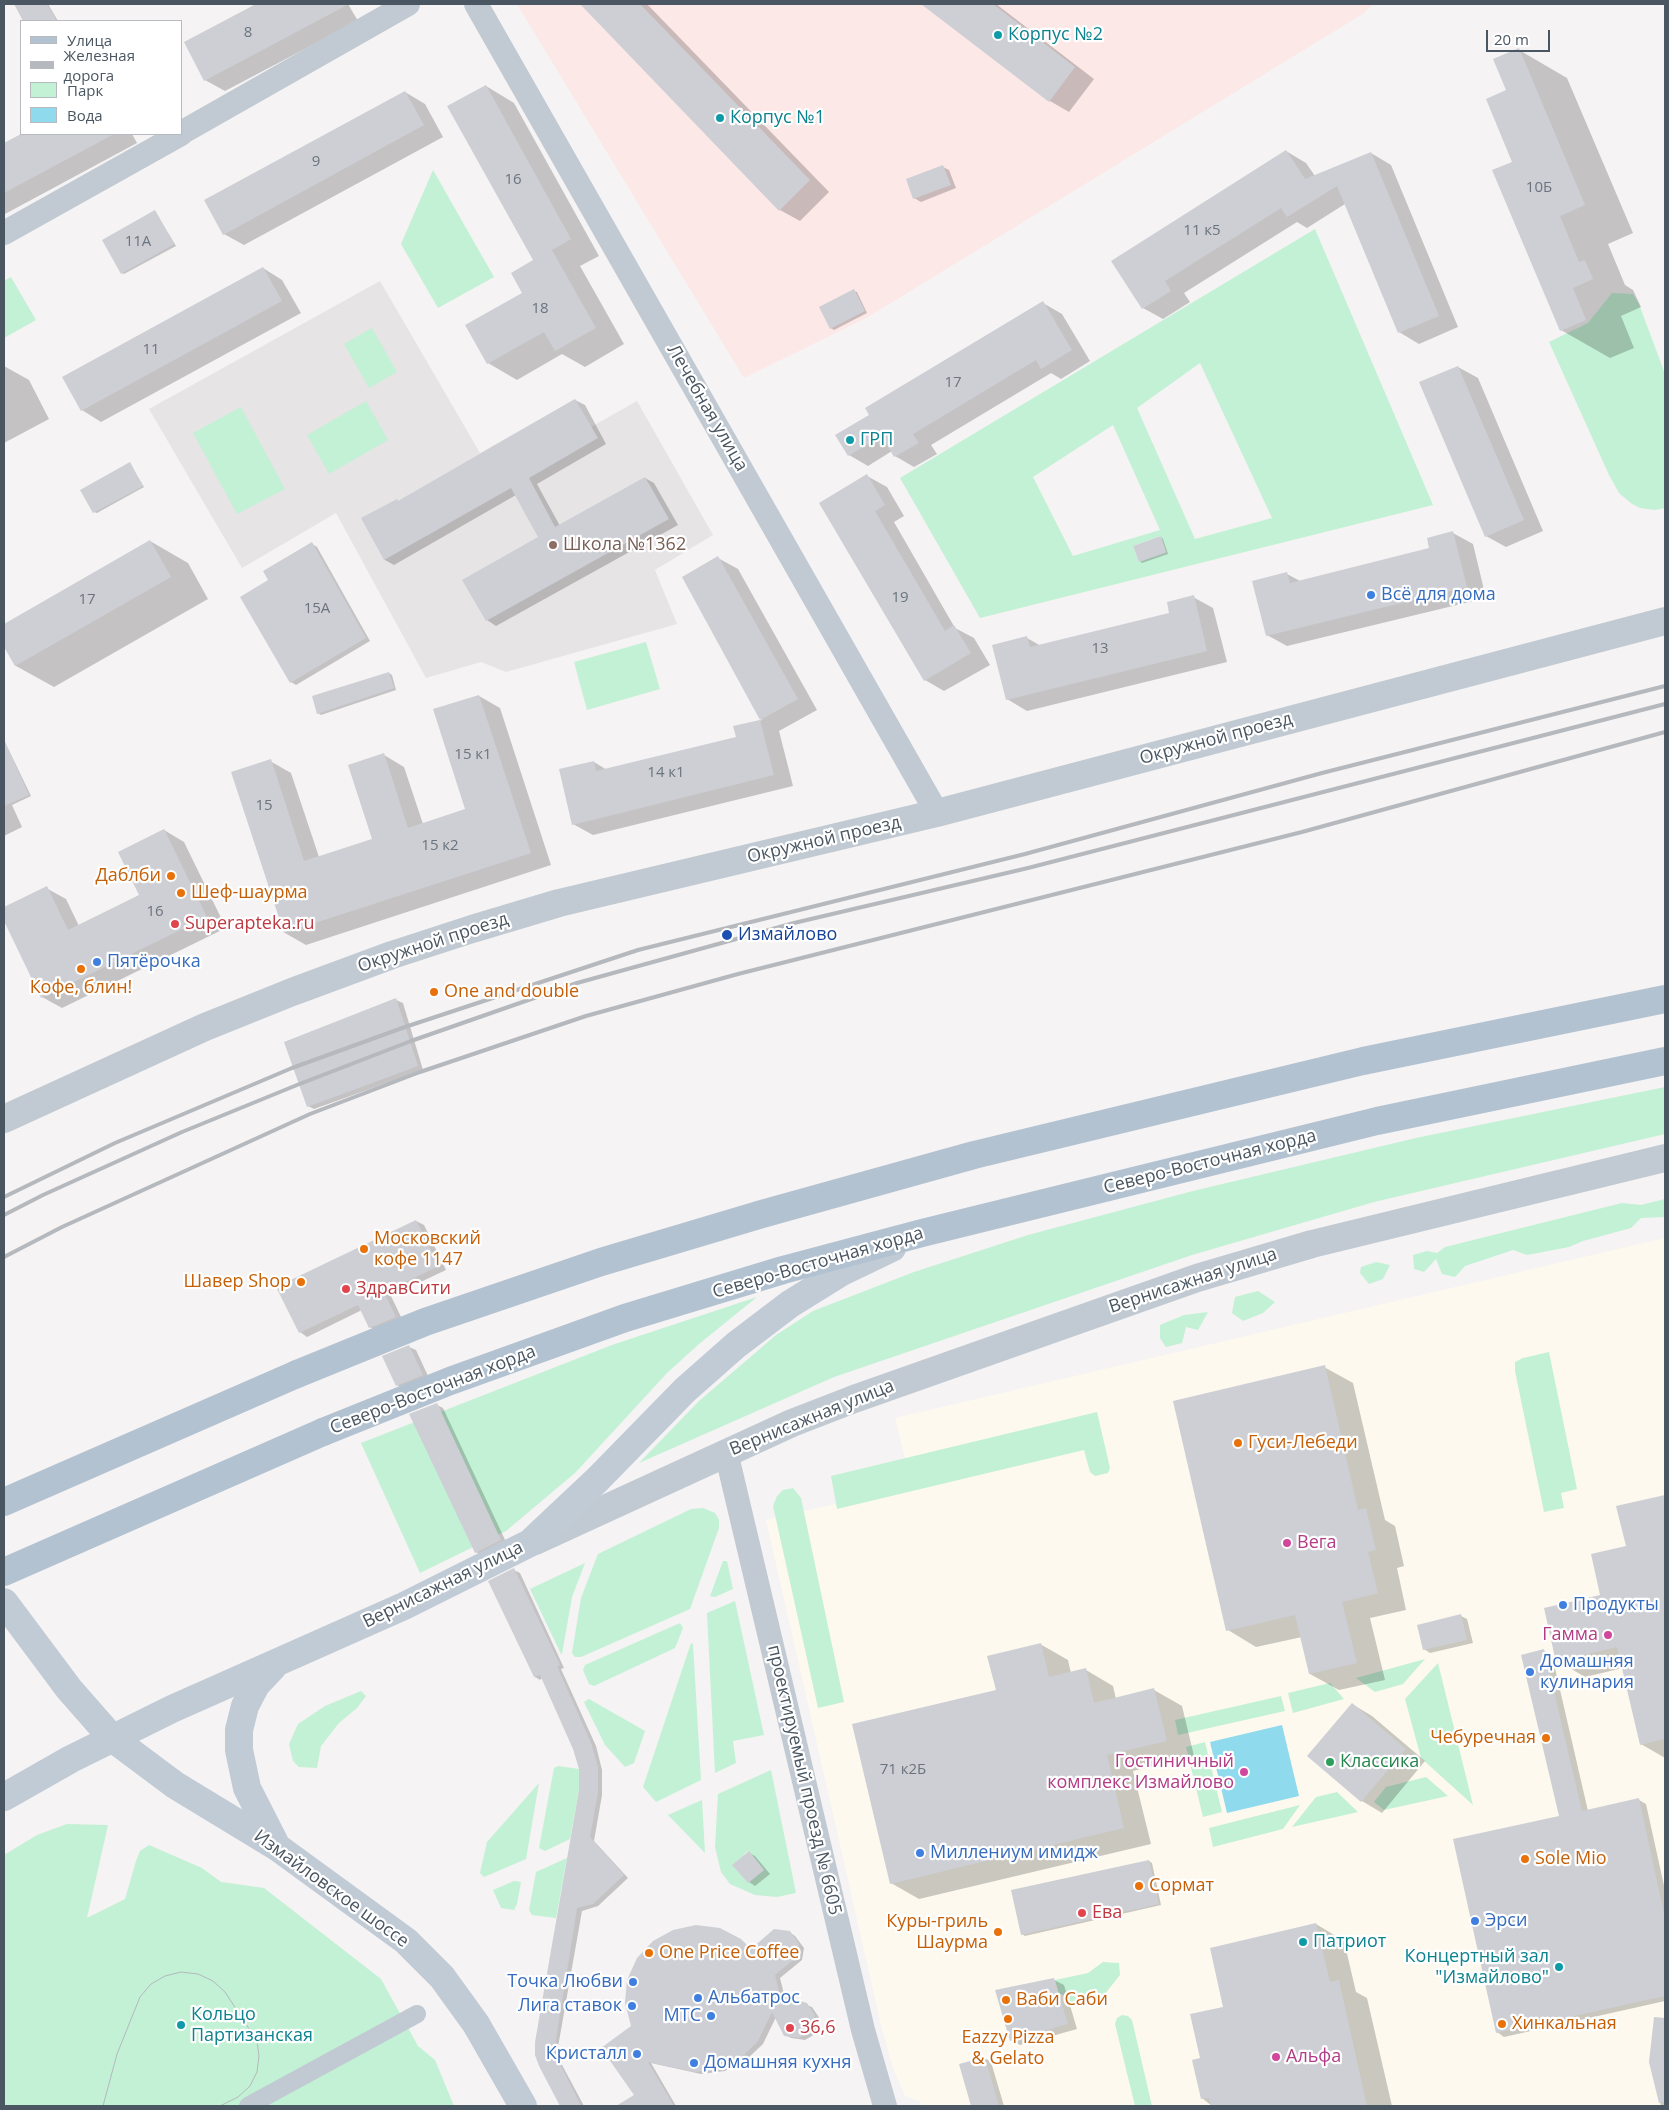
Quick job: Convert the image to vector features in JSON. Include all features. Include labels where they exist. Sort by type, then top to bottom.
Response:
[{"type":"main road","points":[[4,1502],[297,1374],[425,1322],[601,1262],[762,1214],[965,1158],[1363,1061],[1665,999]]},
{"type":"main road","name":"Северо-Восточная хорда","points":[[4,1572],[323,1432],[450,1381],[625,1318],[783,1270],[922,1233],[1377,1120],[1665,1061]]},
{"type":"main road","points":[[530,1543],[597,1480],[685,1390],[736,1345],[790,1304],[840,1273],[922,1233]]},
{"type":"main road","name":"Вернисажная улица","points":[[4,1796],[112,1738],[172,1709],[404,1606],[530,1543]]},
{"type":"main road","name":"Измайловское шоссе","points":[[4,1602],[69,1689],[112,1738],[176,1785],[277,1847],[397,1932],[442,1977],[476,2024],[523,2106]]},
{"type":"main road","points":[[276,1663],[256,1685],[245,1706],[239,1730],[239,1750],[247,1788],[277,1847]]},
{"type":"street","points":[[182,133],[408,4]]},
{"type":"street","name":"Лечебная улица","points":[[476,4],[937,813]]},
{"type":"street","points":[[4,233],[179,135]]},
{"type":"street","name":"Окружной проезд","points":[[4,1119],[204,1027],[316,982],[392,955],[559,903],[937,813],[1665,621]]},
{"type":"street","name":"Вернисажная улица","points":[[530,1543],[726,1452],[854,1399],[1196,1278],[1254,1259],[1312,1244],[1665,1158]]},
{"type":"street","name":"проектируемый проезд № 6605","points":[[726,1452],[862,2030],[886,2106]]},
{"type":"street","points":[[248,2106],[417,2014]]},
{"type":"shaded area","points":[[517,4],[1373,4],[1364,13],[868,317],[744,378]]},
{"type":"shaded area","points":[[380,281],[480,453],[575,399],[591,427],[637,401],[713,535],[655,570],[677,624],[506,672],[481,662],[426,678],[336,513],[242,568],[149,409]]},
{"type":"shaded area","name":"Гостиничный комплекс Измайлово","points":[[1665,1238],[1665,2106],[921,2106],[919,2101],[905,2096],[893,2068],[881,2025],[766,1520],[912,1486],[895,1418]]},
{"type":"green space","points":[[433,170],[494,277],[438,308],[401,244]]},
{"type":"green space","points":[[1315,229],[1433,505],[980,618],[900,478]],"holes":[[[1200,363],[1272,518],[1195,539],[1137,408]],[[1113,425],[1160,530],[1073,556],[1033,477]],[[1161,536],[1166,553],[1139,562],[1133,546]]]},
{"type":"green space","points":[[11,277],[36,320],[4,338],[4,281]]},
{"type":"green space","points":[[1612,293],[1633,294],[1639,304],[1665,374],[1665,508],[1655,510],[1640,508],[1619,493],[1609,475],[1549,342],[1588,323]]},
{"type":"green space","points":[[372,328],[397,372],[369,388],[344,344]]},
{"type":"green space","points":[[366,401],[388,440],[329,474],[307,435]]},
{"type":"green space","points":[[241,407],[285,489],[237,514],[193,433]]},
{"type":"green space","points":[[646,642],[660,689],[587,710],[574,662]]},
{"type":"green space","points":[[1665,1087],[1665,1134],[1374,1202],[1192,1255],[834,1377],[639,1463],[699,1401],[776,1335],[813,1311],[914,1272],[1028,1235],[1193,1191],[1416,1138]]},
{"type":"green space","points":[[1665,1199],[1665,1217],[1641,1218],[1631,1228],[1583,1241],[1569,1247],[1527,1255],[1513,1250],[1465,1266],[1455,1277],[1442,1274],[1436,1259],[1424,1272],[1414,1269],[1413,1255],[1427,1251],[1437,1253],[1445,1247],[1622,1203],[1641,1205]]},
{"type":"green space","points":[[1376,1262],[1390,1265],[1383,1279],[1369,1284],[1360,1273],[1361,1267]]},
{"type":"green space","points":[[1258,1291],[1275,1302],[1263,1313],[1243,1321],[1232,1313],[1235,1297]]},
{"type":"green space","points":[[757,1297],[699,1344],[667,1373],[575,1473],[506,1531],[420,1573],[361,1443],[612,1345]]},
{"type":"green space","points":[[1208,1312],[1198,1330],[1186,1327],[1182,1343],[1166,1347],[1160,1338],[1160,1325],[1184,1315]]},
{"type":"green space","points":[[1549,1352],[1577,1489],[1561,1493],[1564,1508],[1544,1512],[1515,1371],[1515,1362],[1523,1358]]},
{"type":"green space","points":[[1097,1412],[1110,1468],[1108,1473],[1095,1476],[1090,1472],[1084,1450],[837,1509],[831,1476]]},
{"type":"green space","points":[[793,1488],[801,1498],[844,1702],[818,1708],[773,1506],[777,1496],[783,1490]]},
{"type":"green space","points":[[703,1508],[715,1513],[719,1520],[719,1528],[690,1609],[581,1657],[575,1657],[572,1653],[581,1598],[598,1554],[691,1509]]},
{"type":"green space","points":[[723,1561],[727,1561],[733,1589],[715,1597],[710,1596]]},
{"type":"green space","points":[[585,1563],[572,1597],[561,1654],[530,1589]]},
{"type":"green space","points":[[735,1601],[764,1735],[733,1741],[736,1763],[715,1773],[707,1613]]},
{"type":"green space","points":[[680,1623],[683,1628],[675,1648],[594,1686],[589,1684],[583,1670],[585,1665]]},
{"type":"green space","points":[[691,1643],[693,1644],[701,1780],[656,1802],[643,1787]]},
{"type":"green space","points":[[1425,1659],[1403,1684],[1375,1692],[1356,1678]]},
{"type":"green space","points":[[1438,1663],[1473,1805],[1421,1758],[1405,1699]]},
{"type":"green space","points":[[1330,1683],[1344,1699],[1293,1713],[1288,1693]]},
{"type":"green space","points":[[361,1691],[366,1696],[357,1708],[339,1723],[321,1746],[317,1768],[299,1767],[293,1761],[289,1744],[298,1724],[325,1706]]},
{"type":"green space","points":[[1281,1696],[1285,1711],[1178,1735],[1175,1720]]},
{"type":"green space","points":[[589,1699],[645,1731],[634,1763],[625,1767],[605,1745],[584,1702]]},
{"type":"green space","points":[[1205,1742],[1222,1812],[1203,1817],[1186,1747]]},
{"type":"green space","points":[[558,1766],[579,1769],[579,1790],[570,1839],[545,1851],[539,1848],[554,1768]]},
{"type":"green space","points":[[771,1770],[796,1893],[777,1897],[755,1895],[730,1884],[721,1872],[715,1847],[718,1794]],"holes":[[[748,1851],[764,1870],[748,1883],[733,1865]]]},
{"type":"green space","points":[[1426,1777],[1448,1796],[1384,1810],[1374,1802],[1386,1787]]},
{"type":"green space","points":[[539,1783],[526,1859],[484,1877],[480,1873],[487,1842]]},
{"type":"green space","points":[[1337,1792],[1358,1812],[1292,1827],[1316,1797]]},
{"type":"green space","points":[[702,1800],[705,1853],[668,1815]]},
{"type":"green space","points":[[1300,1805],[1283,1829],[1213,1847],[1209,1828]]},
{"type":"green space","points":[[67,1824],[108,1825],[87,1918],[125,1899],[140,1851],[149,1845],[202,1868],[221,1882],[264,1888],[381,1979],[418,2046],[435,2060],[454,2106],[4,2106],[4,1855],[37,1835]]},
{"type":"green space","points":[[567,1858],[556,1918],[532,1915],[529,1910],[536,1872]]},
{"type":"green space","points":[[514,1881],[521,1882],[517,1904],[514,1910],[501,1908],[493,1890]]},
{"type":"green space","points":[[1103,1962],[1119,1963],[1120,1975],[1104,1995],[1070,2003],[1064,1995],[1059,1994],[1055,1980],[1088,1973]]},
{"type":"green space","points":[[1122,2015],[1128,2016],[1132,2020],[1152,2106],[1135,2106],[1115,2024],[1117,2018]]},
{"type":"water","points":[[1282,1725],[1299,1796],[1227,1813],[1210,1742]]},
{"type":"building","points":[[14,4],[47,4],[56,20],[22,20]]},
{"type":"building","points":[[256,4],[349,4],[204,81],[184,42]]},
{"type":"building","name":"Корпус №1","points":[[580,4],[640,4],[810,180],[779,211]]},
{"type":"building","name":"Корпус №2","points":[[921,4],[993,4],[1075,67],[1049,102]]},
{"type":"building","points":[[1519,48],[1585,205],[1560,216],[1579,262],[1585,260],[1593,279],[1573,288],[1586,320],[1560,331],[1492,170],[1512,162],[1486,99],[1506,90],[1493,59]]},
{"type":"building","points":[[486,85],[571,239],[552,250],[596,328],[555,351],[544,332],[487,364],[465,325],[522,293],[511,273],[533,260],[447,106]]},
{"type":"building","points":[[405,91],[424,125],[223,235],[204,200]]},
{"type":"building","points":[[20,135],[112,135],[4,193],[4,143]]},
{"type":"building","points":[[1286,150],[1305,179],[1371,152],[1439,316],[1398,333],[1337,186],[1287,217],[1281,208],[1165,281],[1171,291],[1142,309],[1111,261]]},
{"type":"building","points":[[943,165],[951,185],[913,199],[906,179]]},
{"type":"building","points":[[155,210],[174,244],[121,274],[102,240]]},
{"type":"building","points":[[263,267],[282,301],[81,411],[62,377]]},
{"type":"building","points":[[854,289],[865,311],[830,329],[819,307]]},
{"type":"building","points":[[1043,301],[1072,350],[1041,369],[1036,360],[913,434],[919,443],[894,457],[882,436],[848,456],[835,435],[869,415],[865,408]]},
{"type":"building","points":[[1458,366],[1524,520],[1485,537],[1419,382]]},
{"type":"building","points":[[575,399],[598,438],[529,478],[555,527],[645,477],[669,519],[486,621],[462,580],[538,537],[511,488],[384,560],[361,518],[397,499],[398,501]]},
{"type":"building","points":[[130,462],[143,486],[93,513],[80,490]]},
{"type":"building","points":[[867,474],[885,505],[875,511],[945,631],[954,625],[971,653],[924,681],[819,503]]},
{"type":"building","points":[[1453,531],[1467,587],[1266,636],[1252,581],[1287,572],[1290,583],[1429,548],[1427,538]]},
{"type":"building","points":[[1161,536],[1166,552],[1139,562],[1133,546]]},
{"type":"building","points":[[150,540],[171,577],[15,666],[4,647],[4,624]]},
{"type":"building","points":[[312,542],[366,638],[290,683],[240,597],[268,580],[263,571]]},
{"type":"building","points":[[718,556],[798,699],[760,720],[682,577]]},
{"type":"building","points":[[1194,595],[1207,651],[1006,700],[992,645],[1027,636],[1030,647],[1169,613],[1167,602]]},
{"type":"building","points":[[389,672],[394,688],[317,714],[312,696]]},
{"type":"building","points":[[479,695],[531,853],[284,933],[231,772],[271,759],[304,861],[372,839],[348,765],[384,753],[408,828],[465,809],[433,709]]},
{"type":"building","points":[[760,720],[774,775],[572,825],[559,769],[594,761],[596,771],[736,737],[733,726]]},
{"type":"building","points":[[4,740],[29,795],[4,806]]},
{"type":"building","points":[[164,829],[207,917],[41,998],[4,921],[4,907],[47,886],[68,930],[139,895],[118,852]]},
{"type":"building","points":[[396,998],[418,1066],[307,1107],[284,1042]]},
{"type":"building","points":[[416,1220],[439,1266],[384,1292],[396,1317],[369,1328],[358,1305],[299,1333],[276,1287]]},
{"type":"building","points":[[409,1345],[423,1375],[396,1386],[382,1356]]},
{"type":"building","points":[[1325,1365],[1358,1510],[1366,1508],[1376,1550],[1368,1552],[1378,1593],[1342,1602],[1357,1663],[1309,1674],[1295,1615],[1226,1631],[1173,1401]]},
{"type":"building","points":[[437,1403],[501,1540],[475,1553],[409,1414]]},
{"type":"building","points":[[1665,1495],[1665,1739],[1640,1745],[1617,1647],[1556,1662],[1544,1608],[1600,1595],[1591,1554],[1626,1546],[1616,1506]]},
{"type":"building","points":[[514,1568],[560,1665],[557,1666],[591,1743],[598,1767],[598,1792],[590,1837],[624,1875],[593,1904],[577,1908],[554,2052],[581,2106],[560,2106],[535,2055],[535,2042],[579,1790],[579,1769],[573,1749],[540,1675],[534,1677],[488,1581]]},
{"type":"building","points":[[1461,1614],[1467,1640],[1423,1650],[1417,1625]]},
{"type":"building","points":[[1041,1643],[1049,1677],[1086,1668],[1094,1703],[1154,1688],[1167,1741],[1107,1755],[1124,1828],[890,1884],[852,1724],[996,1690],[987,1656]]},
{"type":"building","points":[[1544,1649],[1582,1811],[1639,1798],[1665,1918],[1665,1996],[1496,2033],[1453,1839],[1559,1816],[1521,1655]]},
{"type":"building","points":[[1352,1703],[1406,1749],[1361,1802],[1307,1756]]},
{"type":"building","points":[[749,1851],[764,1870],[748,1883],[732,1865]]},
{"type":"building","points":[[1149,1860],[1159,1904],[1021,1935],[1011,1890]]},
{"type":"building","points":[[1316,1923],[1330,1982],[1339,1980],[1367,2106],[1211,2106],[1209,2098],[1201,2099],[1192,2060],[1200,2058],[1190,2014],[1223,2007],[1210,1948]]},
{"type":"building","name":"Альбатрос","points":[[696,1925],[720,1928],[741,1939],[751,1949],[774,1929],[790,1931],[799,1944],[797,1957],[775,1975],[780,1995],[807,2003],[815,2015],[812,2030],[799,2038],[784,2036],[772,2012],[758,2041],[741,2058],[719,2069],[695,2072],[648,2062],[674,2106],[616,2106],[634,2095],[601,2048],[631,2026],[625,2003],[627,1980],[637,1958],[653,1941],[673,1930]]},
{"type":"building","points":[[1054,1978],[1068,2024],[1010,2041],[995,1990]]},
{"type":"building","points":[[1654,2017],[1665,2018],[1665,2102],[1659,2103],[1649,2062]]},
{"type":"building","points":[[985,2057],[999,2106],[971,2106],[959,2064]]},
{"type":"tram line","points":[[103,2106],[117,2054],[140,1997],[151,1984],[165,1976],[181,1972],[198,1974],[213,1981],[225,1992],[257,2041],[259,2056],[257,2072],[250,2086],[238,2097],[220,2106]]},
{"type":"railway","points":[[4,1197],[115,1143],[292,1068],[405,1027],[638,950],[1025,854],[1322,773],[1665,686]]},
{"type":"railway","points":[[4,1215],[43,1195],[182,1132],[297,1085],[411,1041],[577,983],[794,923],[1028,868],[1665,704]]},
{"type":"railway","points":[[4,1257],[62,1227],[310,1114],[420,1072],[586,1016],[738,974],[1302,832],[1665,732]]},
{"type":"place","name":"Корпус №2","points":[[998,35]]},
{"type":"place","name":"Корпус №1","points":[[720,118]]},
{"type":"place","name":"ГРП","points":[[850,440]]},
{"type":"place","name":"Школа №1362","points":[[553,545]]},
{"type":"place","name":"Всё для дома","points":[[1371,595]]},
{"type":"place","name":"Даблби","points":[[171,876]]},
{"type":"place","name":"Шеф-шаурма","points":[[181,893]]},
{"type":"place","name":"Superapteka.ru","points":[[175,924]]},
{"type":"place","name":"Измайлово","points":[[727,935]]},
{"type":"place","name":"Пятёрочка","points":[[97,962]]},
{"type":"place","name":"Кофе, блин!","points":[[81,969]]},
{"type":"place","name":"One and double","points":[[434,992]]},
{"type":"place","name":"Московский кофе 1147","points":[[364,1249]]},
{"type":"place","name":"Шавер Shop","points":[[301,1282]]},
{"type":"place","name":"ЗдравСити","points":[[346,1289]]},
{"type":"place","name":"Гуси-Лебеди","points":[[1238,1443]]},
{"type":"place","name":"Вега","points":[[1287,1543]]},
{"type":"place","name":"Продукты","points":[[1563,1605]]},
{"type":"place","name":"Гамма","points":[[1608,1635]]},
{"type":"place","name":"Домашняя кулинария","points":[[1530,1672]]},
{"type":"place","name":"Чебуречная","points":[[1546,1738]]},
{"type":"place","name":"Классика","points":[[1330,1762]]},
{"type":"place","name":"Гостиничный комплекс Измайлово","points":[[1244,1772]]},
{"type":"place","name":"Миллениум имидж","points":[[920,1853]]},
{"type":"place","name":"Sole Mio","points":[[1525,1859]]},
{"type":"place","name":"Сормат","points":[[1139,1886]]},
{"type":"place","name":"Ева","points":[[1082,1913]]},
{"type":"place","name":"Эрси","points":[[1475,1921]]},
{"type":"place","name":"Куры-гриль Шаурма","points":[[998,1932]]},
{"type":"place","name":"Патриот","points":[[1303,1942]]},
{"type":"place","name":"One Price Coffee","points":[[649,1953]]},
{"type":"place","name":"Концертный зал \"Измайлово\"","points":[[1559,1967]]},
{"type":"place","name":"Точка Любви","points":[[633,1982]]},
{"type":"place","name":"Альбатрос","points":[[698,1998]]},
{"type":"place","name":"Ваби Саби","points":[[1006,2000]]},
{"type":"place","name":"Лига ставок","points":[[632,2006]]},
{"type":"place","name":"МТС","points":[[711,2016]]},
{"type":"place","name":"Eazzy Pizza & Gelato","points":[[1008,2019]]},
{"type":"place","name":"Хинкальная","points":[[1502,2024]]},
{"type":"place","name":"Кольцо Партизанская","points":[[181,2025]]},
{"type":"place","name":"36,6","points":[[790,2028]]},
{"type":"place","name":"Кристалл","points":[[637,2054]]},
{"type":"place","name":"Альфа","points":[[1276,2057]]},
{"type":"place","name":"Домашняя кухня","points":[[694,2063]]}]
